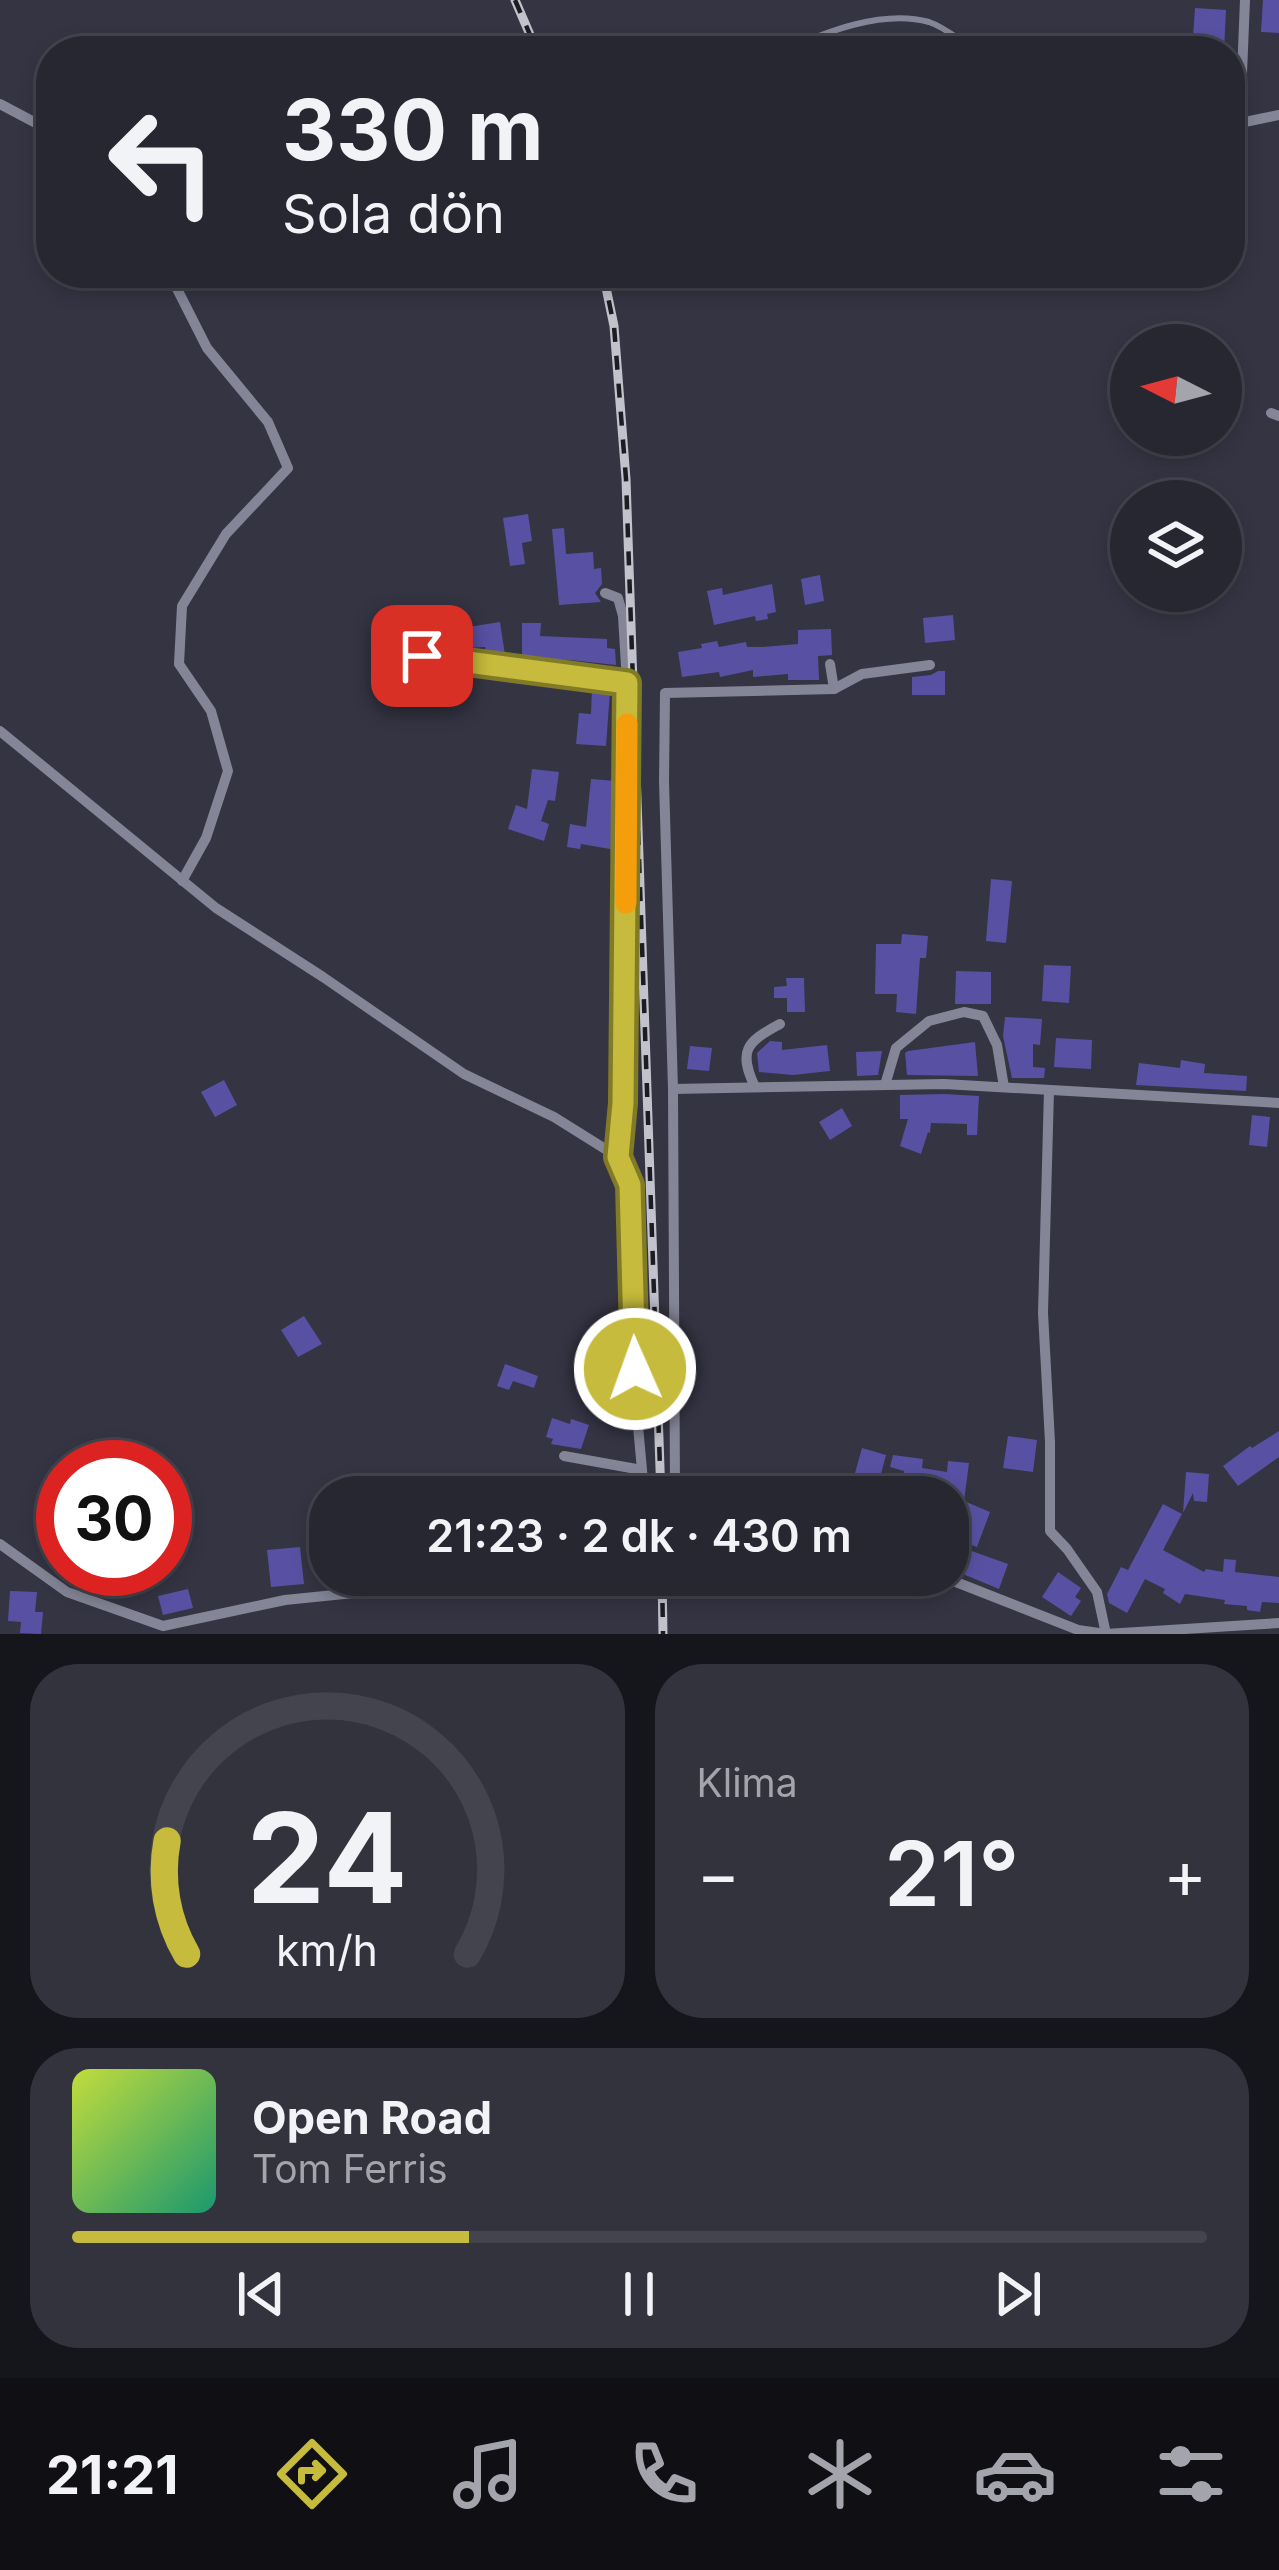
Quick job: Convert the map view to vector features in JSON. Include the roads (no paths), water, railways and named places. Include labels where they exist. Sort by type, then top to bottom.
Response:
[{"type":"street","points":[[1242,36],[1245,0]]},
{"type":"street","points":[[0,104],[36,122]]},
{"type":"street","points":[[1245,122],[1279,115]]},
{"type":"street","points":[[177,288],[207,348],[268,422],[288,468],[226,534],[182,606],[178,664],[212,711],[228,771],[206,838],[182,880]]},
{"type":"street","points":[[564,1456],[642,1476],[630,1185],[618,1157],[623,1103],[627,683],[623,616],[618,598],[605,593]]},
{"type":"street","points":[[422,656],[627,683]]},
{"type":"street","points":[[830,664],[834,689]]},
{"type":"street","points":[[675,1476],[665,693],[834,689],[862,674],[930,665]]},
{"type":"street","points":[[0,731],[216,908],[464,1074],[554,1117],[618,1157]]},
{"type":"street","points":[[885,1085],[896,1048],[929,1021],[964,1012],[983,1016],[997,1045],[1004,1087]]},
{"type":"street","points":[[755,1087],[745,1066],[747,1048],[755,1037],[779,1024]]},
{"type":"street","points":[[673,1089],[1004,1087],[1279,1103]]},
{"type":"street","points":[[1049,1090],[1043,1313],[1050,1532],[1096,1592],[1106,1634]]},
{"type":"street","points":[[0,1544],[67,1592],[163,1626],[324,1596]]},
{"type":"street","points":[[969,1587],[1078,1630],[1106,1634],[1279,1623]]},
{"type":"lane","points":[[818,36],[902,17],[933,23],[954,36]]},
{"type":"railway","points":[[515,0],[531,36]]},
{"type":"railway","points":[[606,288],[614,326],[626,479],[660,1476]]},
{"type":"railway","points":[[662,1596],[663,1634]]}]
